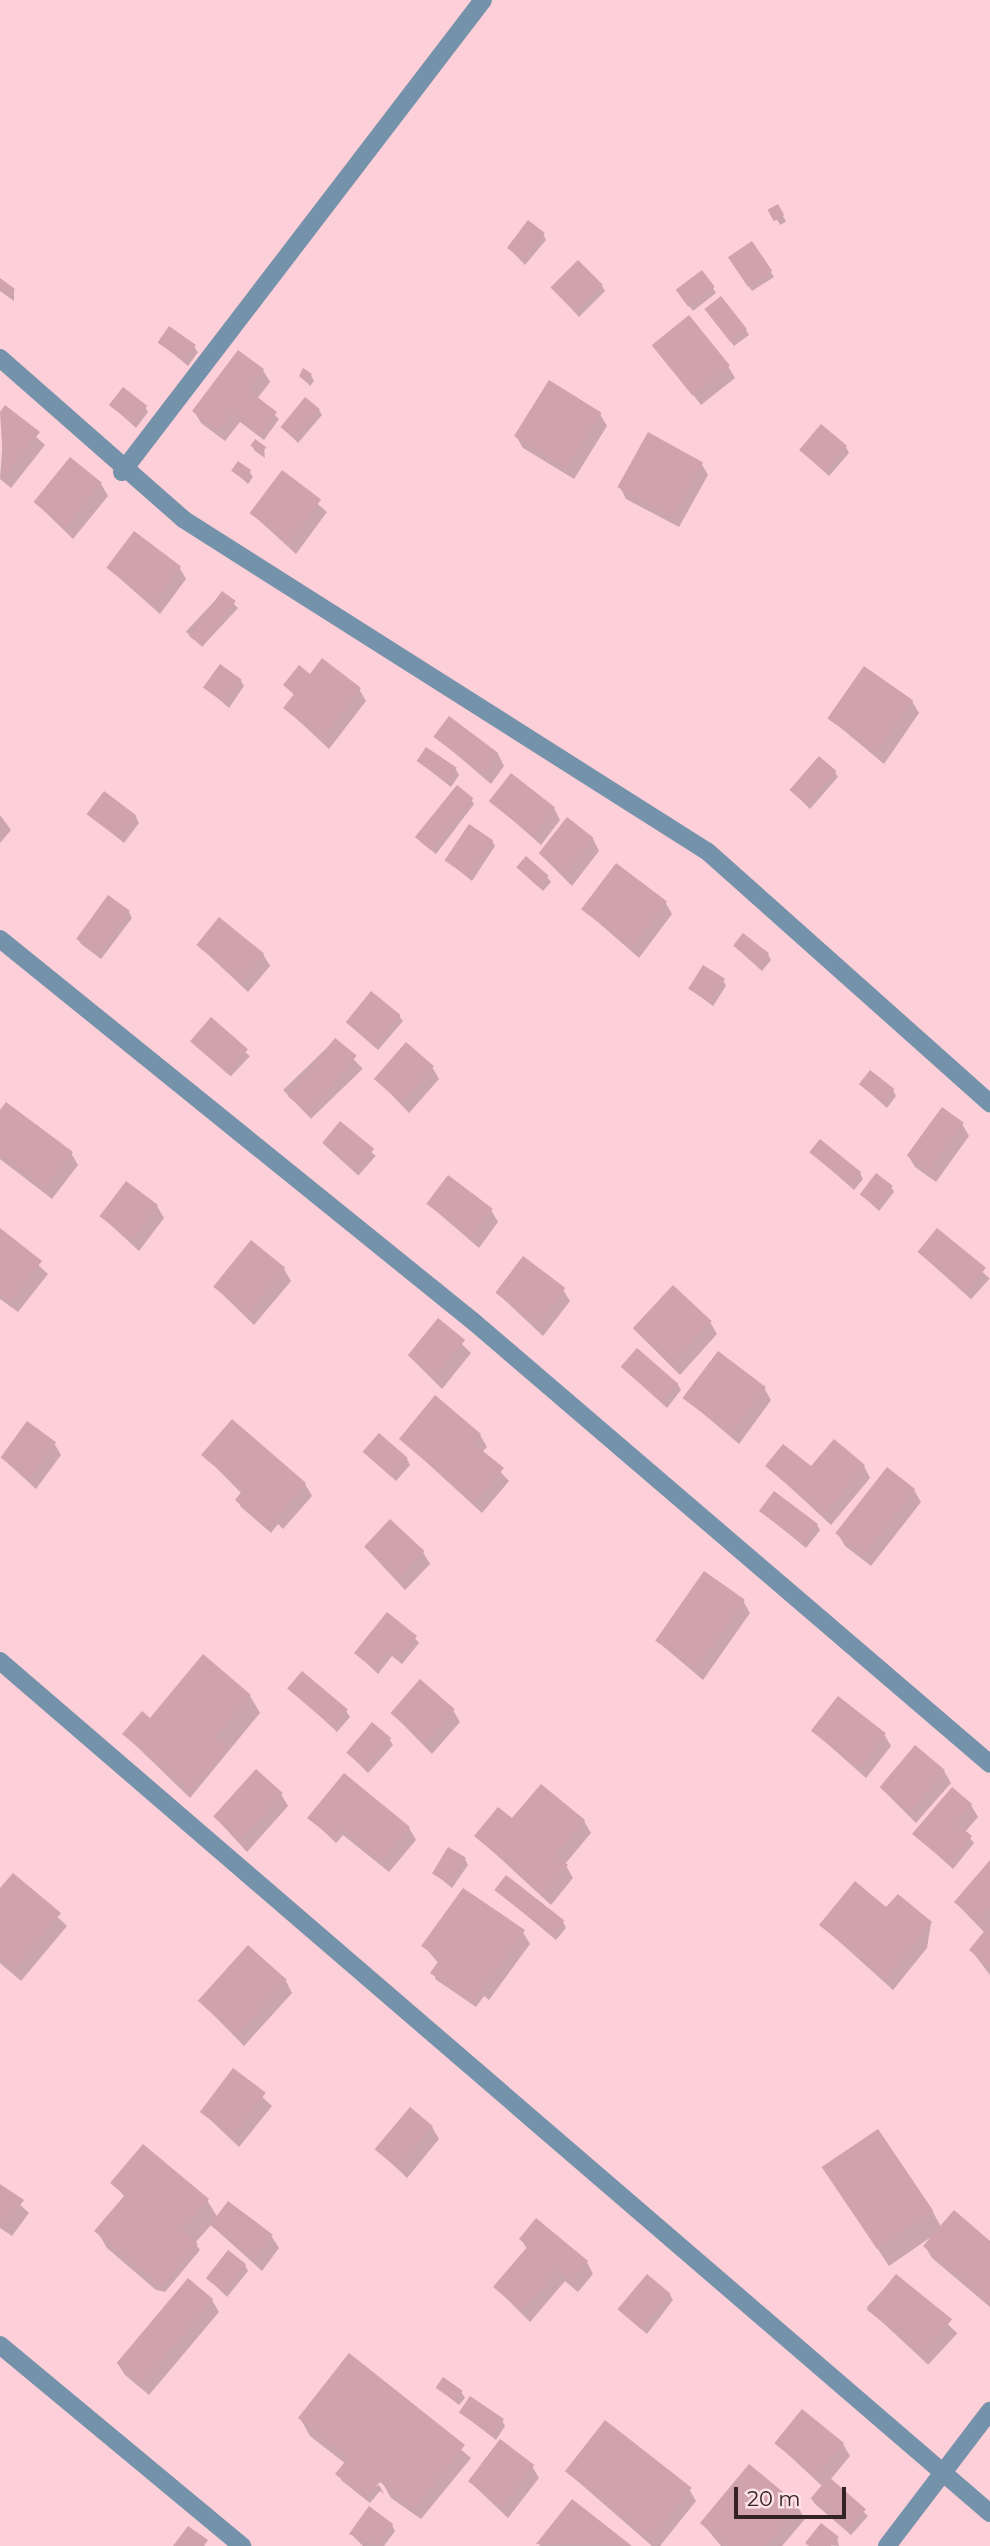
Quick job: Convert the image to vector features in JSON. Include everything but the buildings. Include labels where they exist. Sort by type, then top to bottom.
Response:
[{"type":"street","points":[[122,472],[483,0]]},
{"type":"street","points":[[0,358],[122,472],[183,519],[708,852],[990,1103]]},
{"type":"street","points":[[0,939],[474,1322],[990,1764]]},
{"type":"street","points":[[0,1661],[211,1837],[941,2474],[990,2513]]},
{"type":"street","points":[[0,2345],[242,2546]]},
{"type":"street","points":[[887,2546],[990,2411]]}]
